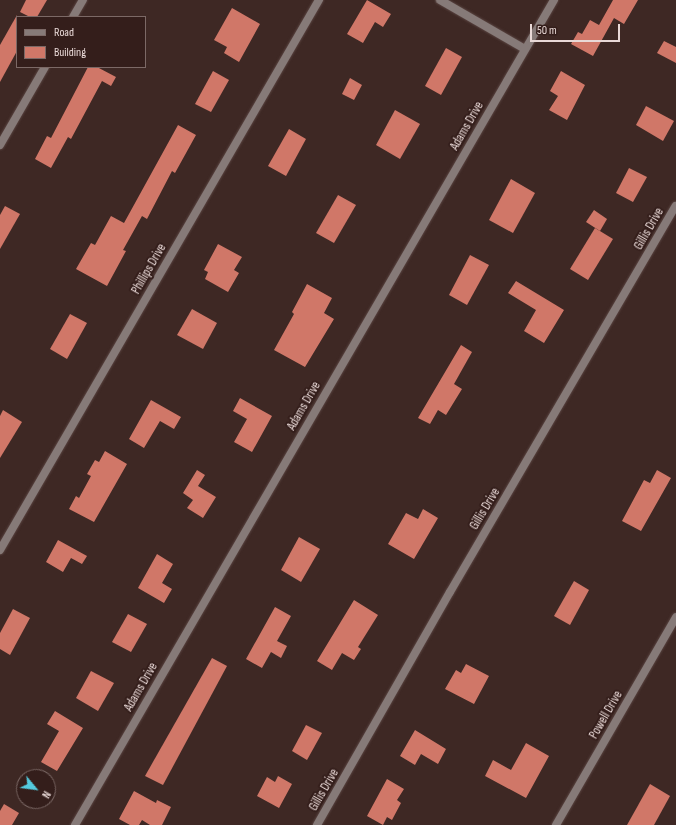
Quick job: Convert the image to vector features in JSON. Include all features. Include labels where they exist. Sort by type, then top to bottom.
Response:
[{"type":"street","points":[[74,16],[83,0]]},
{"type":"street","name":"Phillips Drive","points":[[0,550],[319,0]]},
{"type":"street","points":[[440,0],[525,49]]},
{"type":"street","name":"Adams Drive","points":[[75,825],[554,0]]},
{"type":"street","points":[[0,145],[44,68]]},
{"type":"street","name":"Gillis Drive","points":[[317,825],[450,592],[676,206]]},
{"type":"street","name":"Powell Drive","points":[[556,825],[676,617]]},
{"type":"building","points":[[26,0],[47,0],[38,16],[28,16],[20,12]]},
{"type":"building","points":[[367,0],[391,14],[383,27],[375,22],[363,43],[347,34]]},
{"type":"building","points":[[613,0],[638,0],[624,24],[614,18],[593,56],[571,44],[578,32],[582,34],[590,20],[599,25]]},
{"type":"building","points":[[232,8],[260,24],[239,62],[224,53],[227,47],[214,40]]},
{"type":"building","points":[[16,17],[16,53],[0,82],[0,45]]},
{"type":"building","points":[[664,41],[676,47],[676,63],[657,53]]},
{"type":"building","points":[[446,48],[462,57],[441,95],[425,86]]},
{"type":"building","points":[[87,68],[99,68],[116,77],[111,86],[102,81],[71,139],[68,137],[51,168],[35,159],[47,136],[51,138]]},
{"type":"building","points":[[213,71],[229,80],[211,112],[195,104]]},
{"type":"building","points":[[561,71],[585,85],[567,120],[549,110],[558,96],[550,91]]},
{"type":"building","points":[[350,78],[362,85],[354,100],[342,94]]},
{"type":"building","points":[[646,106],[674,121],[663,141],[636,125]]},
{"type":"building","points":[[395,110],[420,124],[400,159],[376,145]]},
{"type":"building","points":[[178,125],[196,135],[175,173],[172,171],[147,219],[142,216],[123,250],[126,251],[107,286],[76,269],[91,243],[95,245],[111,216],[124,223]]},
{"type":"building","points":[[289,129],[306,139],[286,176],[268,166]]},
{"type":"building","points":[[629,168],[647,177],[633,202],[616,193]]},
{"type":"building","points":[[511,179],[535,193],[513,233],[489,220]]},
{"type":"building","points":[[338,195],[356,205],[334,243],[316,233]]},
{"type":"building","points":[[5,206],[20,214],[0,249],[0,215]]},
{"type":"building","points":[[594,210],[607,219],[600,231],[586,222]]},
{"type":"building","points":[[595,228],[613,239],[588,280],[570,269]]},
{"type":"building","points":[[218,244],[242,257],[234,270],[239,273],[228,292],[205,279],[208,272],[204,270]]},
{"type":"building","points":[[470,255],[489,265],[467,305],[449,295]]},
{"type":"building","points":[[516,281],[564,310],[544,343],[524,331],[536,310],[508,293]]},
{"type":"building","points":[[307,284],[332,298],[324,313],[334,319],[305,367],[274,350],[294,314],[292,312]]},
{"type":"building","points":[[192,309],[217,323],[203,349],[177,335]]},
{"type":"building","points":[[70,314],[87,323],[67,359],[50,349]]},
{"type":"building","points":[[461,345],[472,352],[454,384],[462,389],[446,415],[438,410],[430,424],[418,418]]},
{"type":"building","points":[[240,398],[272,416],[252,452],[234,442],[247,419],[233,411]]},
{"type":"building","points":[[151,400],[181,417],[174,429],[160,421],[144,448],[129,439]]},
{"type":"building","points":[[3,410],[22,422],[0,458],[0,416]]},
{"type":"building","points":[[105,451],[127,464],[94,522],[69,509],[76,496],[79,498],[91,476],[87,474],[95,460],[99,462]]},
{"type":"building","points":[[197,470],[205,475],[198,486],[216,497],[203,518],[187,508],[193,500],[183,493]]},
{"type":"building","points":[[657,470],[671,478],[641,531],[622,521],[644,480],[650,483]]},
{"type":"building","points":[[423,509],[438,518],[414,559],[388,544],[406,513],[418,519]]},
{"type":"building","points":[[299,537],[320,549],[301,582],[281,570]]},
{"type":"building","points":[[58,540],[87,556],[82,564],[71,558],[63,572],[46,562]]},
{"type":"building","points":[[157,554],[173,564],[162,583],[172,589],[164,603],[138,588]]},
{"type":"building","points":[[574,581],[589,590],[570,625],[554,616]]},
{"type":"building","points":[[354,600],[378,615],[358,647],[361,649],[354,660],[342,653],[332,670],[317,661]]},
{"type":"building","points":[[275,607],[291,616],[277,641],[287,646],[281,658],[271,652],[262,668],[246,659]]},
{"type":"building","points":[[13,609],[30,618],[10,655],[0,649],[0,633]]},
{"type":"building","points":[[128,614],[147,624],[131,652],[112,642]]},
{"type":"building","points":[[212,658],[227,666],[163,785],[145,776]]},
{"type":"building","points":[[466,664],[489,676],[474,704],[445,689],[456,670],[461,673]]},
{"type":"building","points":[[91,671],[114,683],[98,711],[76,698]]},
{"type":"building","points":[[55,711],[83,728],[57,771],[56,769],[41,762],[59,731],[47,724]]},
{"type":"building","points":[[306,725],[322,733],[307,760],[292,751]]},
{"type":"building","points":[[415,730],[446,749],[438,764],[421,754],[415,765],[400,756]]},
{"type":"building","points":[[526,743],[549,756],[526,798],[485,776],[493,760],[511,770]]},
{"type":"building","points":[[278,776],[292,784],[279,808],[257,796],[267,777],[275,782]]},
{"type":"building","points":[[387,779],[404,789],[397,800],[401,803],[392,820],[387,817],[383,825],[367,816]]},
{"type":"building","points":[[650,784],[670,796],[654,825],[627,825]]},
{"type":"building","points":[[134,791],[156,803],[157,800],[171,807],[162,825],[150,825],[142,820],[139,825],[130,825],[119,819]]},
{"type":"building","points":[[4,804],[19,813],[12,825],[0,825],[0,811]]}]
